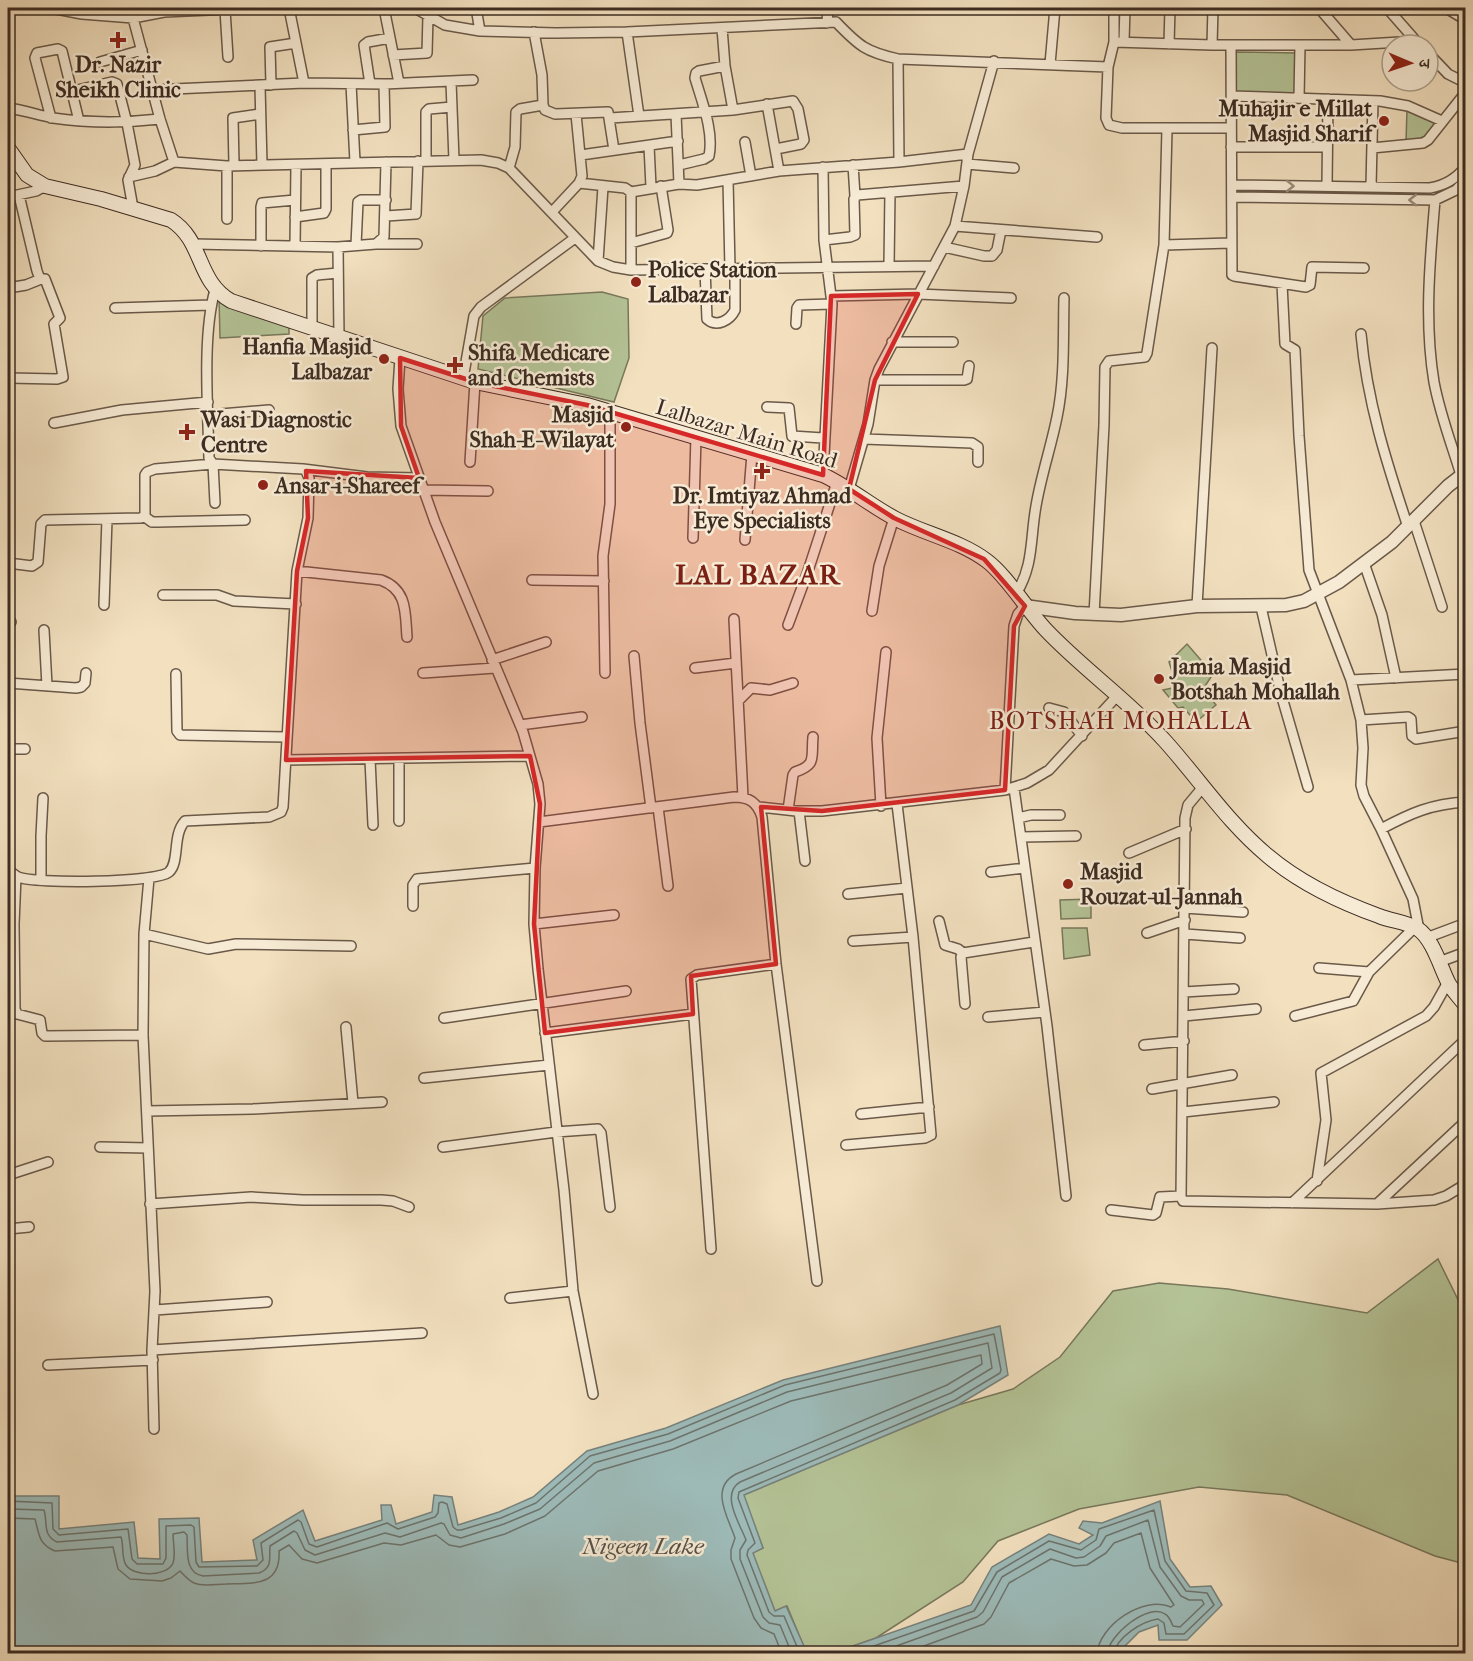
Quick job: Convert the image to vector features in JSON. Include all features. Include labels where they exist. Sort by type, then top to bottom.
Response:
[{"type":"main road","points":[[8,148],[27,175],[45,186],[134,208],[171,220],[182,229],[193,244],[216,290]]},
{"type":"main road","name":"Lalbazar Main Road","points":[[216,290],[231,301],[469,380],[564,400],[822,475],[843,485],[894,518],[970,550],[994,567],[1062,647],[1165,741],[1236,827],[1268,856],[1300,879],[1379,916],[1420,932]]},
{"type":"main road","points":[[1420,932],[1441,965],[1448,982],[1466,1005]]},
{"type":"main road","points":[[1441,965],[1450,972],[1466,992]]},
{"type":"street","points":[[54,8],[82,14],[133,18],[164,10],[255,8]]},
{"type":"street","points":[[289,8],[304,83]]},
{"type":"street","points":[[384,8],[399,83]]},
{"type":"street","points":[[415,8],[445,25],[480,31],[627,32],[836,22],[854,41],[873,53],[898,59],[1108,66]]},
{"type":"street","points":[[476,8],[480,31]]},
{"type":"street","points":[[827,23],[828,8]]},
{"type":"street","points":[[1050,64],[1055,8]]},
{"type":"street","points":[[1114,8],[1114,42],[1108,66],[1106,118],[1109,125],[1122,128],[1232,128]]},
{"type":"street","points":[[1124,41],[1125,8]]},
{"type":"street","points":[[1169,44],[1170,8]]},
{"type":"street","points":[[1212,45],[1213,8]]},
{"type":"street","points":[[1319,8],[1351,45]]},
{"type":"street","points":[[1386,8],[1409,33]]},
{"type":"street","points":[[1446,8],[1466,20]]},
{"type":"street","points":[[225,10],[228,57]]},
{"type":"street","points":[[393,55],[427,53],[429,16]]},
{"type":"street","points":[[133,18],[174,162]]},
{"type":"street","points":[[722,28],[725,66],[733,110]]},
{"type":"street","points":[[534,32],[542,75],[543,105],[549,112],[576,114],[606,111],[610,118],[614,150]]},
{"type":"street","points":[[627,32],[639,116]]},
{"type":"street","points":[[370,84],[364,45],[368,42],[390,38]]},
{"type":"street","points":[[1114,42],[1212,45],[1380,44]]},
{"type":"street","points":[[271,85],[270,47],[296,43]]},
{"type":"street","points":[[1232,45],[1230,243],[1232,275],[1281,284],[1308,286],[1310,270],[1314,266],[1364,268]]},
{"type":"street","points":[[1299,98],[1300,45]]},
{"type":"street","points":[[51,117],[35,58],[37,53],[58,49],[62,51],[80,121]]},
{"type":"street","points":[[100,62],[142,50]]},
{"type":"street","points":[[898,59],[899,162]]},
{"type":"street","points":[[788,625],[843,485],[864,439],[875,380],[892,342],[956,226],[968,159],[994,61]]},
{"type":"street","points":[[678,165],[709,156],[711,147],[705,112],[695,78],[699,71],[725,66]]},
{"type":"street","points":[[1440,66],[1448,74],[1466,82]]},
{"type":"street","points":[[152,90],[304,83],[384,84],[473,80]]},
{"type":"street","points":[[73,91],[115,82],[127,123],[135,165],[128,183],[134,208]]},
{"type":"street","points":[[451,82],[454,160]]},
{"type":"street","points":[[351,84],[355,162]]},
{"type":"street","points":[[353,130],[385,127],[384,84]]},
{"type":"street","points":[[260,86],[262,165]]},
{"type":"street","points":[[1372,148],[1423,143],[1466,93]]},
{"type":"street","points":[[1232,96],[1373,101],[1408,106],[1442,121]]},
{"type":"street","points":[[1327,186],[1328,99]]},
{"type":"street","points":[[610,118],[733,110],[793,101],[798,109],[804,140],[801,144],[776,149]]},
{"type":"street","points":[[1371,187],[1373,101]]},
{"type":"street","points":[[767,104],[779,171]]},
{"type":"street","points":[[509,168],[515,147],[516,112],[520,109],[543,105]]},
{"type":"street","points":[[386,216],[416,214],[426,112],[429,109],[452,107]]},
{"type":"street","points":[[8,108],[80,121],[127,123],[160,119]]},
{"type":"street","points":[[226,219],[233,118],[260,114]]},
{"type":"street","points":[[552,212],[579,183],[582,176],[576,114]]},
{"type":"street","points":[[676,114],[679,184]]},
{"type":"street","points":[[1094,615],[1105,367],[1109,360],[1145,357],[1147,353],[1164,245],[1167,129]]},
{"type":"street","points":[[581,156],[678,141]]},
{"type":"street","points":[[745,142],[751,176]]},
{"type":"street","points":[[632,243],[667,233],[668,230],[656,187],[649,146]]},
{"type":"street","points":[[1232,147],[1327,147]]},
{"type":"street","points":[[579,183],[625,188],[631,192],[679,184],[697,185],[779,171],[899,162],[968,159],[1014,168]]},
{"type":"street","points":[[129,177],[155,171],[174,162],[296,165],[489,161],[509,168],[598,261],[613,267],[632,270],[934,266]]},
{"type":"street","points":[[376,244],[384,237],[386,162]]},
{"type":"street","points":[[295,217],[324,213],[326,209],[326,164]]},
{"type":"street","points":[[295,246],[296,165]]},
{"type":"street","points":[[824,240],[850,237],[855,234],[853,165]]},
{"type":"street","points":[[822,475],[832,300],[824,240],[823,167]]},
{"type":"street","points":[[1232,185],[1430,188],[1444,185],[1456,178],[1466,167]]},
{"type":"street","points":[[705,269],[707,319],[717,323],[727,320],[735,310],[728,180]]},
{"type":"street","points":[[1232,197],[1435,200],[1456,190],[1466,180]]},
{"type":"street","points":[[8,197],[45,186]]},
{"type":"street","points":[[855,196],[964,186]]},
{"type":"street","points":[[598,261],[603,187]]},
{"type":"street","points":[[631,192],[632,270]]},
{"type":"street","points":[[889,266],[890,192]]},
{"type":"street","points":[[19,195],[41,279]]},
{"type":"street","points":[[261,246],[262,203],[295,200]]},
{"type":"street","points":[[356,246],[358,202],[386,200]]},
{"type":"street","points":[[1435,200],[1429,303],[1430,346],[1440,409],[1463,473],[1466,492]]},
{"type":"street","points":[[956,226],[1097,237]]},
{"type":"street","points":[[944,247],[992,256],[997,250],[1000,230]]},
{"type":"street","points":[[470,462],[469,380],[474,316],[481,307],[575,238]]},
{"type":"street","points":[[1164,245],[1230,243]]},
{"type":"street","points":[[193,244],[338,247],[417,244]]},
{"type":"street","points":[[338,247],[339,338]]},
{"type":"street","points":[[312,329],[312,278],[317,274],[338,273]]},
{"type":"street","points":[[8,288],[45,279],[60,318],[54,324],[63,377],[57,379],[8,378]]},
{"type":"street","points":[[1281,284],[1285,344],[1295,350],[1309,570],[1351,680],[1361,720],[1363,748],[1361,785],[1364,796],[1413,899],[1420,932]]},
{"type":"street","points":[[214,503],[213,464],[209,458],[208,402],[211,305],[216,290]]},
{"type":"street","points":[[796,324],[799,305],[832,300],[918,294],[1011,298]]},
{"type":"street","points":[[1016,594],[1025,580],[1031,556],[1036,504],[1057,417],[1062,378],[1064,298]]},
{"type":"street","points":[[115,308],[211,305]]},
{"type":"street","points":[[1362,334],[1365,369],[1376,428],[1442,607]]},
{"type":"street","points":[[892,342],[953,342]]},
{"type":"street","points":[[1197,606],[1212,348]]},
{"type":"street","points":[[400,358],[398,389],[401,426],[435,522],[520,724],[538,784],[539,822],[534,924],[573,1291],[593,1394]]},
{"type":"street","points":[[875,380],[964,380],[967,379],[969,366]]},
{"type":"street","points":[[54,423],[122,410],[208,402]]},
{"type":"street","points":[[767,407],[789,408],[792,436],[823,438]]},
{"type":"street","points":[[208,415],[269,410]]},
{"type":"street","points":[[605,673],[604,545],[610,504],[610,413]]},
{"type":"street","points":[[693,538],[696,437]]},
{"type":"street","points":[[864,439],[972,443],[978,447],[978,462]]},
{"type":"street","points":[[745,540],[752,454]]},
{"type":"street","points":[[245,520],[152,522],[145,516],[144,479],[147,472],[155,469],[213,464],[367,477],[418,478]]},
{"type":"street","points":[[8,869],[16,876],[41,880],[149,878],[167,874],[171,870],[178,833],[185,821],[269,817],[281,812],[297,571],[308,518],[309,478],[306,471]]},
{"type":"street","points":[[1066,1196],[1045,1012],[1021,837],[1009,789],[1015,619],[1025,606],[1094,615],[1121,615],[1197,606],[1261,607],[1304,601],[1365,563],[1411,524],[1463,473]]},
{"type":"street","points":[[424,490],[488,491]]},
{"type":"street","points":[[8,563],[32,566],[38,562],[41,524],[45,520],[145,516]]},
{"type":"street","points":[[872,611],[879,566],[894,518]]},
{"type":"street","points":[[104,605],[107,519]]},
{"type":"street","points":[[1365,563],[1382,615],[1396,678]]},
{"type":"street","points":[[297,571],[381,580],[392,584],[402,600],[407,637]]},
{"type":"street","points":[[532,580],[604,581]]},
{"type":"street","points":[[163,595],[217,595],[234,601],[296,604]]},
{"type":"street","points":[[1261,607],[1281,694],[1308,787]]},
{"type":"street","points":[[734,619],[743,797]]},
{"type":"street","points":[[44,630],[47,686]]},
{"type":"street","points":[[423,672],[493,664],[546,642]]},
{"type":"street","points":[[881,806],[877,738],[886,652]]},
{"type":"street","points":[[634,656],[668,886]]},
{"type":"street","points":[[695,668],[736,663]]},
{"type":"street","points":[[8,684],[81,687],[85,683],[86,673]]},
{"type":"street","points":[[176,674],[178,734],[287,736]]},
{"type":"street","points":[[1351,680],[1466,674]]},
{"type":"street","points":[[738,701],[751,688],[770,690],[793,682]]},
{"type":"street","points":[[759,807],[799,811],[881,806],[1009,789],[1038,778],[1049,770],[1117,696]]},
{"type":"street","points":[[1049,708],[1064,712],[1082,736]]},
{"type":"street","points":[[520,724],[582,717]]},
{"type":"street","points":[[1361,720],[1410,717],[1412,736],[1416,739],[1466,731]]},
{"type":"street","points":[[788,810],[793,775],[795,772],[806,769],[810,763],[813,737]]},
{"type":"street","points":[[8,749],[25,749]]},
{"type":"street","points":[[286,760],[530,756]]},
{"type":"street","points":[[370,759],[373,825]]},
{"type":"street","points":[[399,759],[399,821]]},
{"type":"street","points":[[1203,787],[1188,806],[1185,829],[1181,1196],[1183,1201],[1377,1204],[1434,1200],[1466,1184]]},
{"type":"street","points":[[539,822],[743,797],[752,800],[759,807],[762,817],[776,964],[817,1281]]},
{"type":"street","points":[[41,880],[43,798]]},
{"type":"street","points":[[1381,829],[1412,812],[1428,807],[1466,802]]},
{"type":"street","points":[[846,1145],[929,1137],[932,1132],[897,804]]},
{"type":"street","points":[[799,811],[805,861]]},
{"type":"street","points":[[1018,818],[1031,815],[1060,815]]},
{"type":"street","points":[[1130,852],[1185,829]]},
{"type":"street","points":[[1021,837],[1076,836]]},
{"type":"street","points":[[413,906],[413,885],[417,879],[535,868]]},
{"type":"street","points":[[991,872],[1025,868]]},
{"type":"street","points":[[16,876],[11,964],[12,1010],[20,1015],[40,1020],[42,1033],[45,1036],[143,1035]]},
{"type":"street","points":[[149,878],[144,934],[143,1035],[154,1310],[152,1355],[154,1429]]},
{"type":"street","points":[[848,894],[907,888]]},
{"type":"street","points":[[1185,909],[1243,912]]},
{"type":"street","points":[[534,924],[614,915]]},
{"type":"street","points":[[1147,933],[1185,920]]},
{"type":"street","points":[[939,921],[945,945],[963,953]]},
{"type":"street","points":[[1295,1016],[1353,1001],[1369,972],[1420,932],[1466,923]]},
{"type":"street","points":[[144,934],[208,949],[236,944],[351,946]]},
{"type":"street","points":[[1185,934],[1240,938]]},
{"type":"street","points":[[853,941],[913,937]]},
{"type":"street","points":[[965,1004],[961,957],[965,951],[1034,942]]},
{"type":"street","points":[[1441,965],[1466,952]]},
{"type":"street","points":[[711,1249],[691,982],[693,977],[776,964]]},
{"type":"street","points":[[1319,968],[1369,972]]},
{"type":"street","points":[[1317,1181],[1326,1120],[1321,1074],[1426,1016],[1434,1007],[1448,982]]},
{"type":"street","points":[[1184,992],[1234,989]]},
{"type":"street","points":[[444,1018],[626,991]]},
{"type":"street","points":[[1184,1016],[1256,1009]]},
{"type":"street","points":[[988,1017],[1045,1012]]},
{"type":"street","points":[[545,1033],[693,1014]]},
{"type":"street","points":[[346,1027],[353,1103]]},
{"type":"street","points":[[1292,1203],[1466,1039]]},
{"type":"street","points":[[1144,1045],[1184,1041]]},
{"type":"street","points":[[424,1078],[549,1065]]},
{"type":"street","points":[[1152,1089],[1232,1075]]},
{"type":"street","points":[[147,1111],[382,1102]]},
{"type":"street","points":[[1183,1112],[1274,1102]]},
{"type":"street","points":[[861,1114],[929,1107]]},
{"type":"street","points":[[1377,1204],[1466,1121]]},
{"type":"street","points":[[443,1147],[556,1132],[598,1129],[610,1207]]},
{"type":"street","points":[[100,1147],[148,1148]]},
{"type":"street","points":[[8,1175],[48,1162]]},
{"type":"street","points":[[1111,1210],[1154,1215],[1160,1197],[1181,1196]]},
{"type":"street","points":[[150,1204],[272,1197],[303,1200],[393,1201],[408,1208]]},
{"type":"street","points":[[8,1229],[29,1227]]},
{"type":"street","points":[[510,1299],[573,1291]]},
{"type":"street","points":[[154,1310],[267,1302]]},
{"type":"street","points":[[48,1365],[422,1333]]},
{"type":"highlighted area","points":[[918,294],[875,380],[849,489],[894,518],[984,559],[1025,606],[1014,626],[1005,790],[822,811],[761,807],[776,964],[691,976],[693,1014],[545,1033],[534,924],[540,804],[530,756],[286,760],[297,571],[308,518],[306,471],[419,478],[401,426],[400,358],[475,382],[587,405],[823,475],[831,296]]},
{"type":"green space","points":[[1235,52],[1297,53],[1296,94],[1235,93]]},
{"type":"green space","points":[[1407,109],[1437,122],[1423,140],[1406,142]]},
{"type":"green space","points":[[602,292],[628,299],[629,358],[614,402],[478,369],[483,316],[505,298]]},
{"type":"green space","points":[[219,298],[289,324],[289,334],[220,338]]},
{"type":"green space","points":[[1187,644],[1213,674],[1203,689],[1216,705],[1196,722],[1183,707],[1178,708],[1163,690],[1177,687],[1169,662]]},
{"type":"green space","points":[[1091,899],[1091,918],[1061,919],[1060,900]]},
{"type":"green space","points":[[1062,928],[1087,928],[1090,955],[1064,959]]},
{"type":"green space","points":[[1438,1259],[1465,1314],[1465,1359],[1460,1369],[1466,1386],[1465,1564],[1435,1556],[1287,1495],[1199,1487],[1079,1509],[998,1541],[963,1582],[876,1638],[833,1653],[817,1653],[804,1647],[787,1606],[775,1611],[752,1553],[763,1548],[743,1495],[958,1405],[1013,1389],[1060,1357],[1113,1291],[1159,1283],[1228,1289],[1367,1313]]},
{"type":"water","name":"Nigeen Lake","points":[[1000,1326],[1008,1375],[958,1405],[744,1495],[763,1548],[753,1553],[775,1611],[786,1606],[804,1646],[817,1653],[8,1653],[8,1496],[59,1496],[59,1529],[134,1522],[138,1558],[160,1559],[159,1519],[199,1518],[202,1562],[257,1560],[253,1540],[303,1510],[315,1541],[382,1520],[381,1505],[391,1505],[396,1524],[432,1512],[434,1495],[452,1497],[458,1525],[499,1512],[533,1497],[587,1451],[666,1428],[783,1380]]},
{"type":"water","points":[[1160,1501],[1170,1559],[1190,1587],[1211,1586],[1222,1605],[1187,1640],[1159,1640],[1158,1625],[1139,1632],[1118,1653],[833,1653],[971,1605],[992,1567],[1049,1534],[1079,1544],[1093,1535],[1079,1528],[1083,1521],[1102,1523]]},
{"type":"place","name":"Dr. Nazir Sheikh Clinic","points":[[118,40]]},
{"type":"place","name":"Muhajir e Millat Masjid Sharif","points":[[1384,121]]},
{"type":"place","name":"Police Station Lalbazar","points":[[636,282]]},
{"type":"place","name":"Hanfia Masjid Lalbazar","points":[[384,359]]},
{"type":"place","name":"Shifa Medicare and Chemists","points":[[455,365]]},
{"type":"place","name":"Masjid Shah-E-Wilayat","points":[[626,427]]},
{"type":"place","name":"Wasi Diagnostic Centre","points":[[187,432]]},
{"type":"place","name":"Dr. Imtiyaz Ahmad Eye Specialists","points":[[762,471]]},
{"type":"place","name":"Ansar-i-Shareef","points":[[263,485]]},
{"type":"place","name":"Jamia Masjid Botshah Mohallah","points":[[1159,679]]},
{"type":"place","name":"Masjid Rouzat-ul-Jannah","points":[[1068,884]]},
{"type":"district","name":"LAL BAZAR","points":[[758,574]]},
{"type":"district","name":"BOTSHAH MOHALLA","points":[[1121,721]]}]
